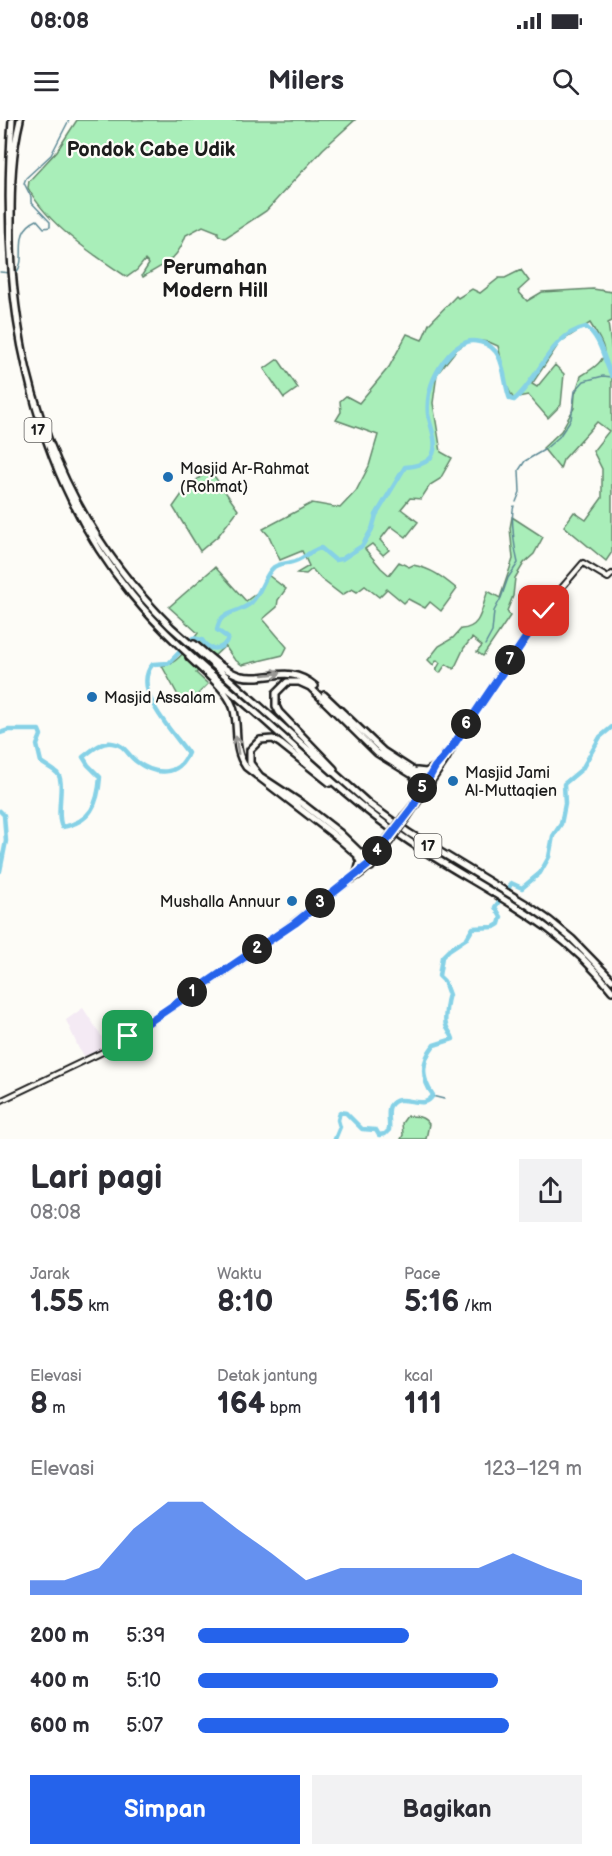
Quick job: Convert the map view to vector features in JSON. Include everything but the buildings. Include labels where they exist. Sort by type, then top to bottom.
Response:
[{"type":"highway","points":[[3,218],[6,163],[12,120]]},
{"type":"highway","name":"17","points":[[20,120],[11,195],[11,270],[21,349],[32,391],[63,476],[93,529],[130,582],[168,628]]},
{"type":"highway","name":"17","points":[[18,363],[43,444],[71,505],[106,561],[134,597],[158,624],[168,628]]},
{"type":"highway","points":[[168,628],[212,669],[231,703],[236,720],[238,752],[246,767],[356,852],[372,854],[378,850]]},
{"type":"highway","points":[[168,628],[212,669],[256,676],[288,673],[303,678],[383,751],[428,782]]},
{"type":"highway","name":"17","points":[[212,669],[259,704],[369,804],[435,850],[526,903],[572,939],[612,980]]},
{"type":"highway","name":"17","points":[[212,669],[254,711],[352,797],[404,838],[531,915],[567,943],[612,992]]},
{"type":"highway","points":[[369,804],[284,719],[276,706],[275,698],[282,685],[293,681],[310,687],[376,753],[414,773],[426,772],[435,767]]},
{"type":"highway","points":[[352,797],[273,739],[260,740],[250,750],[250,763],[260,776],[304,806],[370,865]]},
{"type":"highway","points":[[414,773],[420,792]]},
{"type":"highway","points":[[356,852],[360,862],[357,873]]},
{"type":"main road","points":[[405,818],[435,767],[452,747],[544,611],[583,563],[608,578],[612,574]]},
{"type":"main road","points":[[348,882],[363,874],[370,865],[412,808],[420,792],[447,759],[452,747]]},
{"type":"main road","points":[[0,1101],[107,1050],[295,923],[370,865],[378,850],[389,840]]},
{"type":"shaded area","points":[[83,1008],[108,1046],[86,1058],[79,1049],[66,1020]]},
{"type":"green space","points":[[77,120],[355,120],[323,149],[266,211],[225,238],[218,235],[218,232],[203,226],[186,235],[179,251],[164,264],[143,277],[149,264],[145,260],[127,277],[72,238],[47,214],[28,188],[29,181],[57,151]]},
{"type":"green space","points":[[521,270],[529,281],[518,291],[527,301],[542,292],[593,289],[612,292],[612,321],[608,323],[612,352],[612,552],[606,561],[564,526],[574,512],[586,520],[602,498],[602,469],[593,451],[609,431],[597,422],[563,460],[560,469],[543,448],[561,431],[574,408],[575,394],[581,376],[602,359],[604,353],[601,341],[590,323],[560,342],[532,384],[537,387],[555,365],[564,374],[561,405],[548,418],[528,395],[513,398],[505,379],[498,346],[489,342],[471,340],[457,349],[437,374],[433,403],[441,452],[452,458],[440,479],[430,485],[421,499],[410,498],[401,509],[418,522],[406,537],[391,526],[380,540],[389,550],[383,555],[372,544],[365,549],[389,575],[399,562],[409,567],[413,565],[431,571],[457,589],[441,611],[430,602],[425,608],[408,599],[404,603],[387,589],[379,597],[365,586],[357,592],[352,589],[342,595],[312,569],[306,574],[297,573],[309,566],[302,551],[280,560],[269,536],[263,529],[312,503],[340,508],[356,491],[369,466],[378,435],[336,420],[341,412],[340,401],[346,396],[359,403],[389,367],[407,334],[422,340],[429,324],[456,296],[458,298],[472,289],[480,293],[499,278],[505,278]]},
{"type":"green space","points":[[278,359],[298,388],[284,398],[264,369]]},
{"type":"green space","points":[[210,470],[238,510],[218,536],[200,551],[173,507],[187,487]]},
{"type":"green space","points":[[512,517],[543,537],[534,554],[524,563],[515,578],[513,596],[507,611],[510,616],[483,656],[477,652],[482,646],[472,638],[464,648],[454,669],[446,664],[440,673],[436,670],[440,663],[437,660],[433,665],[428,660],[439,646],[453,638],[461,629],[474,625],[488,591],[500,598],[513,559],[510,528]]},
{"type":"green space","points":[[215,567],[246,601],[258,592],[268,575],[286,589],[278,600],[277,607],[263,619],[287,647],[283,655],[242,665],[234,659],[225,646],[196,673],[208,684],[187,705],[180,699],[162,666],[178,658],[198,633],[169,607]]},
{"type":"green space","points":[[407,1116],[419,1117],[429,1124],[426,1139],[401,1139],[402,1123]]},
{"type":"waterway","points":[[16,273],[20,267],[24,231],[37,220],[44,228],[50,227],[50,222],[31,202],[24,183],[26,178],[51,155],[69,120]]},
{"type":"waterway","points":[[0,272],[11,273]]},
{"type":"waterway","points":[[0,733],[9,730],[39,730],[41,735],[37,745],[41,762],[60,777],[62,827],[80,821],[95,803],[100,777],[83,757],[100,745],[108,743],[120,745],[137,762],[152,770],[173,770],[184,761],[188,753],[164,722],[150,698],[147,674],[153,664],[169,663],[193,638],[202,640],[212,648],[219,648],[223,645],[228,638],[217,630],[219,623],[225,615],[251,603],[268,574],[276,566],[296,561],[321,548],[335,560],[342,559],[362,546],[372,529],[376,515],[405,467],[425,462],[433,454],[434,439],[428,414],[429,393],[439,368],[454,350],[470,341],[489,345],[499,358],[510,399],[514,400],[554,348],[573,332],[586,327],[596,337],[612,376]]},
{"type":"waterway","points":[[516,502],[520,492],[519,470],[525,461],[544,450],[559,437],[571,419],[575,391],[584,381],[603,376],[612,377]]},
{"type":"waterway","points":[[485,645],[492,632],[494,611],[508,578],[518,563],[514,542],[514,506]]},
{"type":"waterway","points":[[509,888],[511,883],[522,888],[540,873],[549,857],[553,836],[561,824],[565,804],[564,784],[582,769],[600,737],[612,727]]},
{"type":"waterway","points":[[0,811],[4,815],[6,841],[0,871]]},
{"type":"waterway","points":[[335,1139],[340,1127],[338,1120],[340,1112],[346,1113],[362,1129],[376,1130],[379,1135],[385,1134],[389,1130],[389,1108],[394,1102],[400,1100],[424,1102],[433,1095],[426,1083],[424,1070],[427,1057],[434,1045],[453,1039],[445,1023],[449,995],[444,981],[439,976],[442,957],[467,938],[473,928],[494,927],[499,924],[501,917],[495,907],[500,900]]},
{"type":"waterway","points":[[432,1096],[444,1099]]},
{"type":"place","name":"Masjid Ar-Rahmat (Rohmat)","points":[[168,477]]},
{"type":"place","name":"Masjid Assalam","points":[[92,697]]},
{"type":"place","name":"Masjid Jami Al-Muttaqien","points":[[453,781]]},
{"type":"place","name":"Mushalla Annuur","points":[[292,901]]},
{"type":"district","name":"Pondok Cabe Udik","points":[[151,149]]},
{"type":"district","name":"Perumahan Modern Hill","points":[[215,278]]},
{"type":"route","points":[[128,1036],[295,923],[368,865],[403,816],[412,808],[439,761],[452,747],[544,611]]}]
